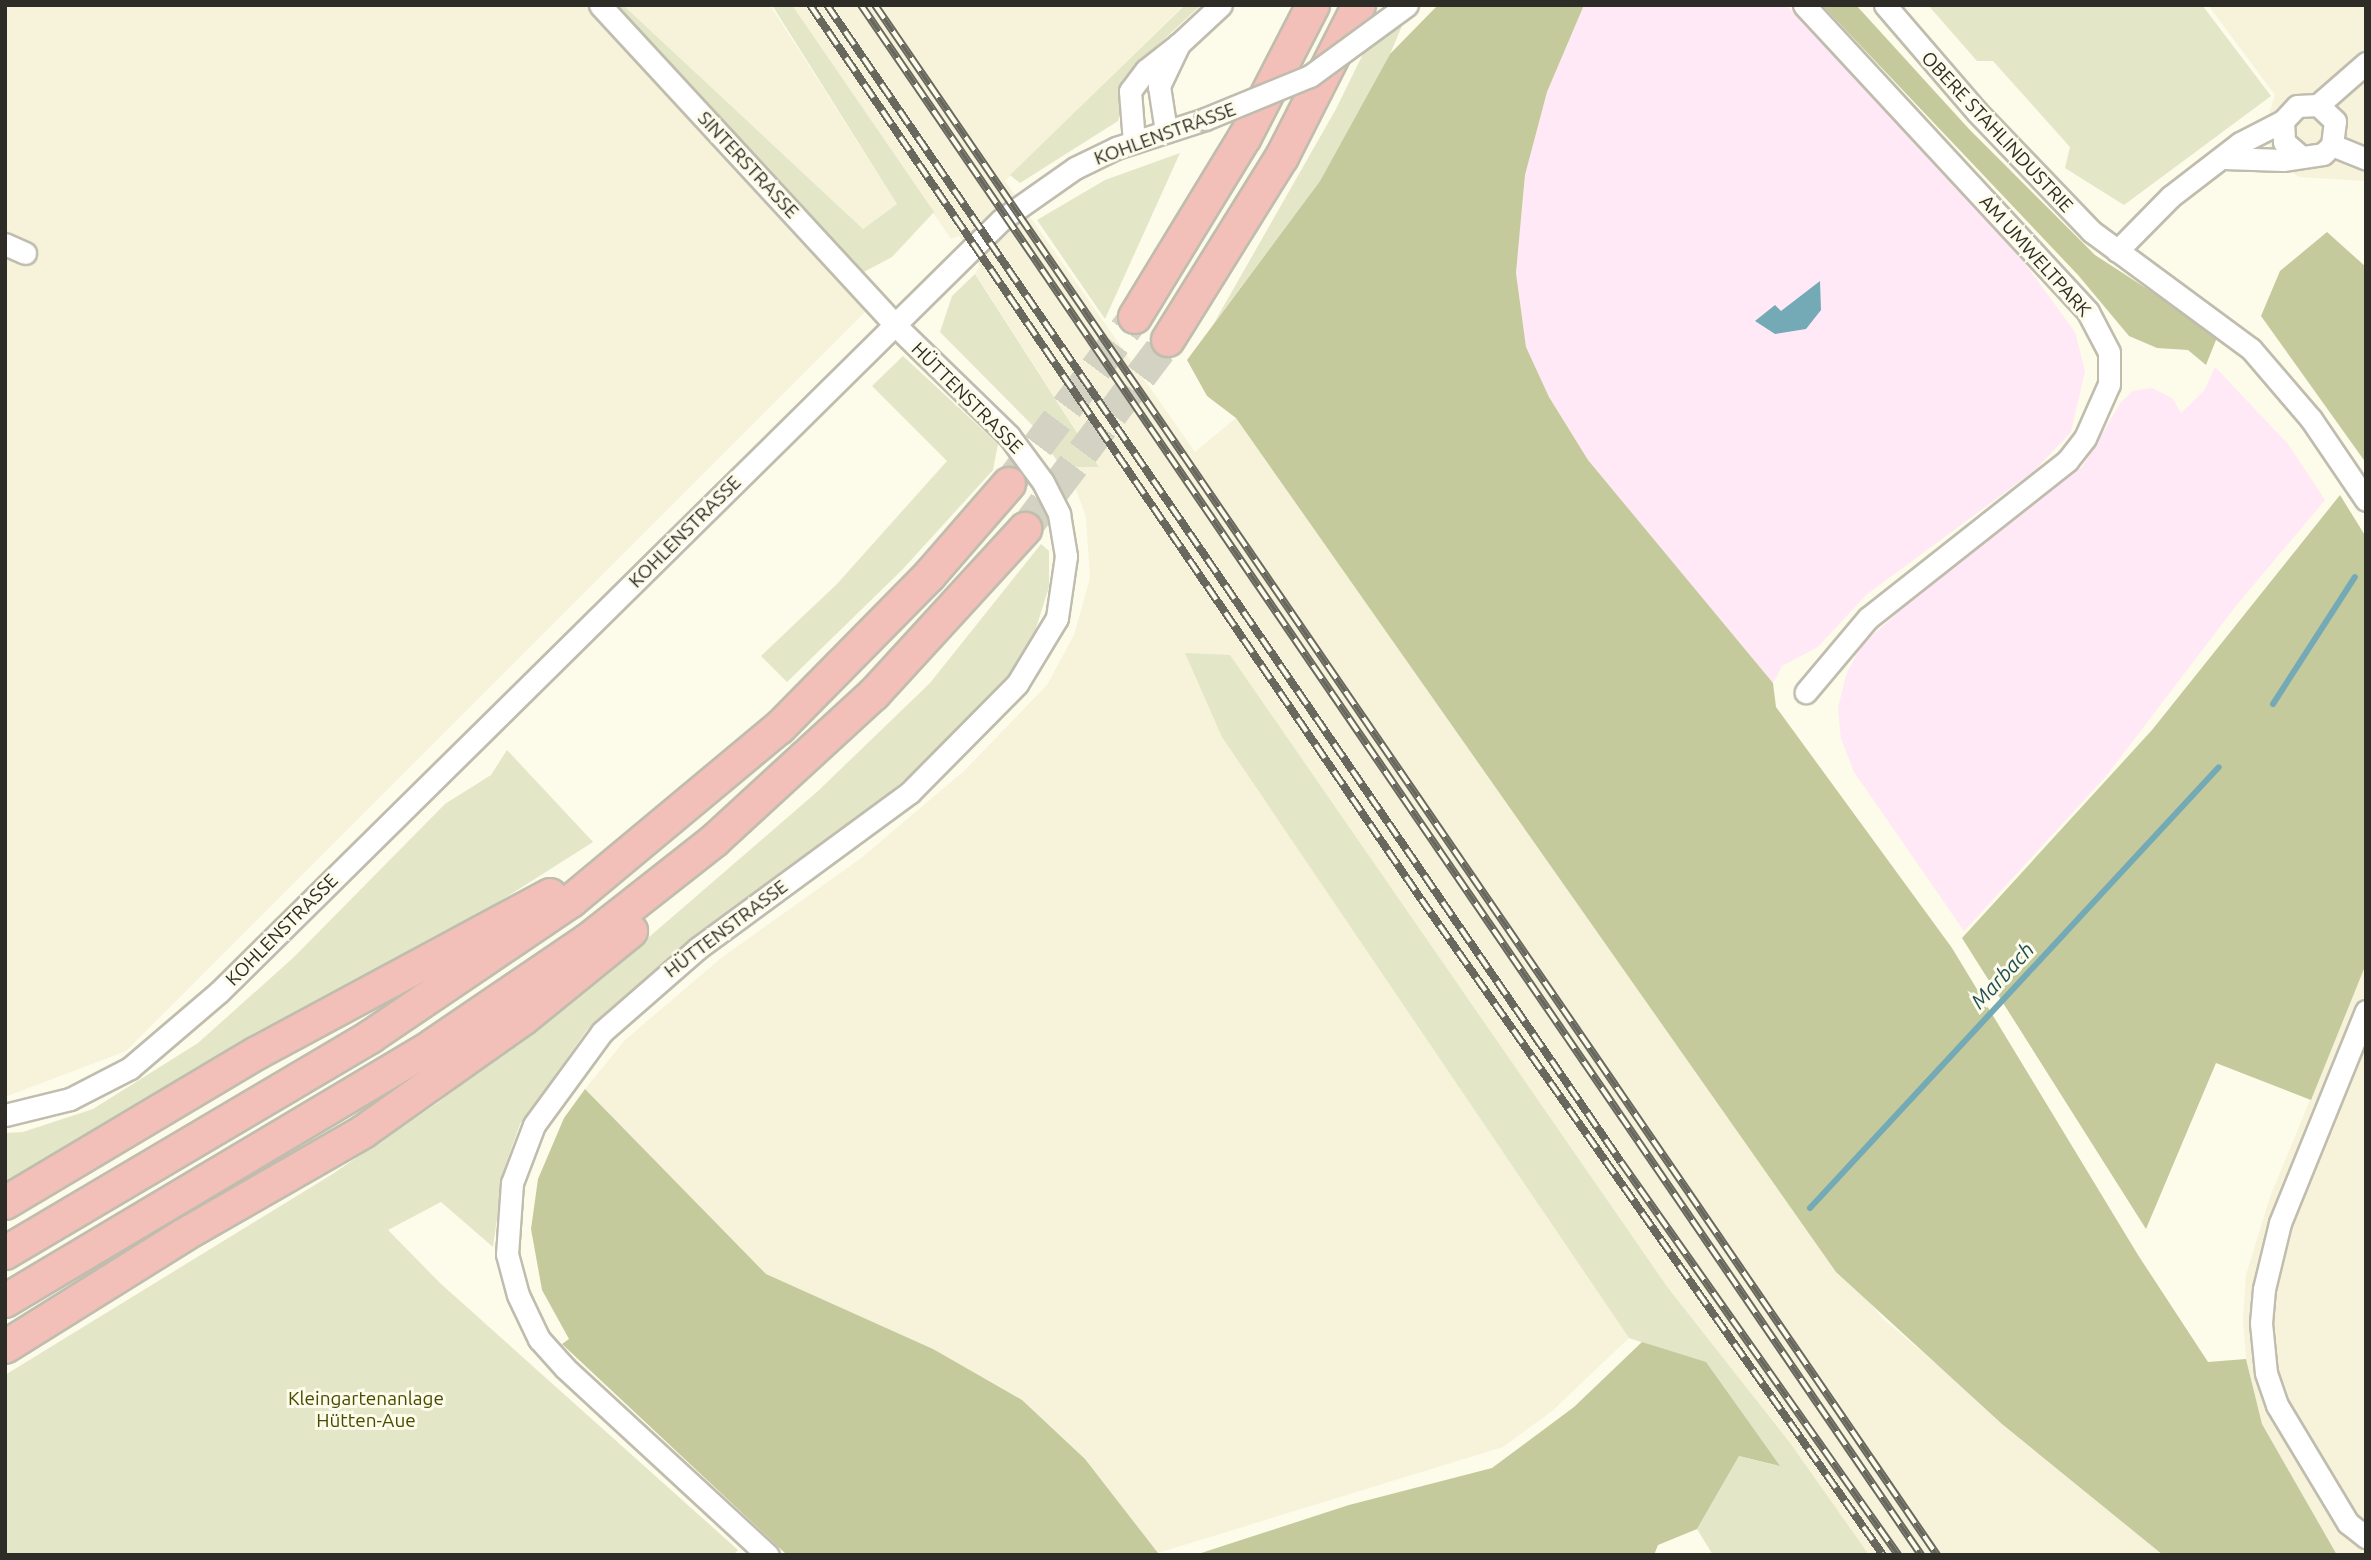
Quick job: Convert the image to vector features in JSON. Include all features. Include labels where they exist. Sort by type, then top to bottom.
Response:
[{"type":"highway","points":[[1135,317],[1245,137],[1313,5]]},
{"type":"highway","points":[[1168,340],[1282,157],[1359,5]]},
{"type":"highway","points":[[5,1253],[425,1002],[635,851],[719,782],[847,662],[1009,484]]},
{"type":"highway","points":[[5,1301],[432,1046],[588,940],[715,840],[874,694],[1025,529]]},
{"type":"highway","points":[[5,1348],[415,1097],[617,945],[715,840]]},
{"type":"highway","points":[[5,1203],[257,1053],[635,851]]},
{"type":"street","name":"SINTERSTRASSE","points":[[600,5],[895,325]]},
{"type":"street","points":[[1134,142],[1130,91],[1146,69],[1179,44],[1221,5]]},
{"type":"street","name":"KOHLENSTRASSE","points":[[5,1115],[93,1089],[170,1037],[1001,220],[1075,168],[1134,142],[1205,119],[1310,76],[1406,5]]},
{"type":"street","name":"AM UMWELTPARK","points":[[1804,5],[2088,312],[2109,352],[2109,384],[2085,438],[2067,461],[1877,611],[1806,692]]},
{"type":"street","name":"OBERE STAHLINDUSTRIE","points":[[1885,5],[2057,199],[2117,251],[2251,349],[2311,419],[2366,500]]},
{"type":"street","points":[[1166,131],[1158,86],[1179,44]]},
{"type":"street","points":[[2117,251],[2146,217],[2240,143],[2283,121],[2297,106],[2318,105],[2366,63]]},
{"type":"street","points":[[2224,158],[2312,158],[2332,145],[2335,121],[2318,105]]},
{"type":"street","points":[[2283,121],[2284,142],[2300,156]]},
{"type":"street","points":[[2332,145],[2366,159]]},
{"type":"street","points":[[5,244],[25,253]]},
{"type":"street","name":"HÜTTENSTRASSE","points":[[768,1555],[548,1350],[518,1295],[506,1235],[513,1183],[534,1125],[602,1032],[697,949],[909,793],[1017,684],[1057,618],[1066,556],[1059,513],[1043,482],[1009,436],[895,325]]},
{"type":"street","points":[[2366,1011],[2280,1223],[2264,1289],[2261,1323],[2266,1373],[2277,1405],[2348,1523],[2366,1537]]},
{"type":"shaded area","points":[[5,5],[617,5],[882,295],[126,1051],[5,1097]]},
{"type":"shaded area","points":[[623,5],[770,5],[897,204],[863,229]]},
{"type":"shaded area","points":[[792,5],[1184,5],[1005,181],[1195,452],[1236,418],[1694,1067],[1882,1318],[2163,1555],[1834,1555],[1504,1152],[1629,1338],[1552,1411],[1503,1447],[1158,1553],[1085,1459],[933,1349],[766,1274],[585,1089],[625,1040],[721,958],[860,859],[964,771],[1047,685],[1074,635],[1090,578],[1086,517],[1075,487],[1061,467],[1099,466],[975,273],[980,267],[959,236],[951,239]]},
{"type":"shaded area","points":[[1584,5],[1786,5],[2004,235],[2075,332],[2085,371],[2071,432],[2034,471],[1866,595],[1818,647],[1782,666],[1773,683],[1588,460],[1549,397],[1526,347],[1516,273],[1525,175],[1547,92]]},
{"type":"shaded area","points":[[2208,5],[2366,5],[2366,181],[2299,177],[2278,163],[2268,142],[2266,124],[2275,95]]},
{"type":"shaded area","points":[[2215,367],[2288,444],[2325,500],[2235,607],[2107,775],[1964,931],[1854,772],[1841,739],[1838,708],[1846,675],[1861,646],[1907,604],[2082,467],[2121,402],[2133,391],[2152,388],[2172,398],[2181,413],[2204,391]]},
{"type":"shaded area","points":[[2366,964],[2366,1555],[2337,1555],[2262,1424],[2246,1359],[2243,1319],[2246,1275],[2270,1197]]},
{"type":"green space","points":[[617,5],[623,5],[863,229],[897,204],[772,5],[792,5],[934,212],[892,257],[862,273]]},
{"type":"green space","points":[[1185,5],[1201,5],[1131,70],[1118,121],[1020,183],[1010,175]]},
{"type":"green space","points":[[1387,5],[1411,5],[1390,54],[1320,181],[1214,323],[1336,109]]},
{"type":"green space","points":[[1438,5],[1584,5],[1547,92],[1525,175],[1516,273],[1526,347],[1549,397],[1588,460],[1773,683],[1776,707],[1952,948],[2138,1255],[2208,1362],[2246,1359],[2262,1424],[2337,1555],[2163,1555],[2002,1424],[1836,1272],[1236,418],[1207,396],[1187,360],[1320,181],[1390,54]]},
{"type":"green space","points":[[1822,5],[1856,5],[1969,129],[2095,255],[2218,335],[2206,365],[2188,350],[2157,348],[2129,336],[2078,275]]},
{"type":"green space","points":[[1928,5],[2202,5],[2271,96],[2124,205],[2065,168],[2070,147],[1993,61],[1977,61]]},
{"type":"green space","points":[[1180,153],[1105,319],[1037,220],[1105,180]]},
{"type":"green space","points":[[2327,232],[2366,267],[2366,463],[2261,316],[2280,271]]},
{"type":"green space","points":[[975,274],[1099,467],[1061,467],[1036,429],[940,332],[952,296]]},
{"type":"green space","points":[[903,356],[998,444],[993,470],[902,570],[787,682],[761,656],[837,584],[947,461],[872,386]]},
{"type":"green space","points":[[2340,495],[2366,537],[2366,964],[2311,1100],[2216,1063],[2146,1229],[1962,938],[2152,730]]},
{"type":"green space","name":"Kleingartenanlage Hütten-Aue","points":[[1041,544],[1049,551],[1049,587],[1031,644],[997,692],[933,756],[815,855],[675,952],[587,1030],[520,1124],[504,1169],[493,1247],[441,1202],[388,1230],[440,1283],[738,1550],[733,1555],[5,1555],[5,1375],[331,1175],[436,1104],[619,963],[818,791],[930,683]]},
{"type":"green space","points":[[1185,653],[1230,655],[1668,1288],[1790,1443],[1869,1555],[1713,1555],[1697,1529],[1739,1456],[1778,1466],[1706,1363],[1629,1338],[1222,737]]},
{"type":"green space","points":[[507,750],[593,842],[489,908],[5,1184],[5,1133],[23,1132],[93,1109],[198,1043],[293,958],[445,804],[491,775]]},
{"type":"green space","points":[[585,1089],[766,1274],[933,1349],[1022,1400],[1085,1459],[1158,1553],[787,1555],[562,1344],[569,1339],[542,1290],[531,1229],[538,1179],[564,1118]]},
{"type":"green space","points":[[1642,1342],[1706,1362],[1780,1466],[1739,1456],[1697,1529],[1658,1545],[1654,1555],[1195,1555],[1349,1505],[1492,1468],[1574,1407]]},
{"type":"water","points":[[1820,281],[1821,310],[1806,329],[1775,334],[1755,321],[1775,305],[1781,311]]},
{"type":"waterway","name":"Marbach","points":[[2273,704],[2355,577]]},
{"type":"waterway","name":"Marbach","points":[[1810,1208],[2219,767]]},
{"type":"tunnel","points":[[1009,484],[1135,317]]},
{"type":"tunnel","points":[[1025,529],[1168,340]]},
{"type":"railway","points":[[810,5],[1421,899],[1883,1555]]},
{"type":"railway","points":[[827,5],[1621,1162],[1898,1555]]},
{"type":"railway","points":[[861,5],[1921,1555]]},
{"type":"railway","points":[[875,5],[1937,1555]]}]
